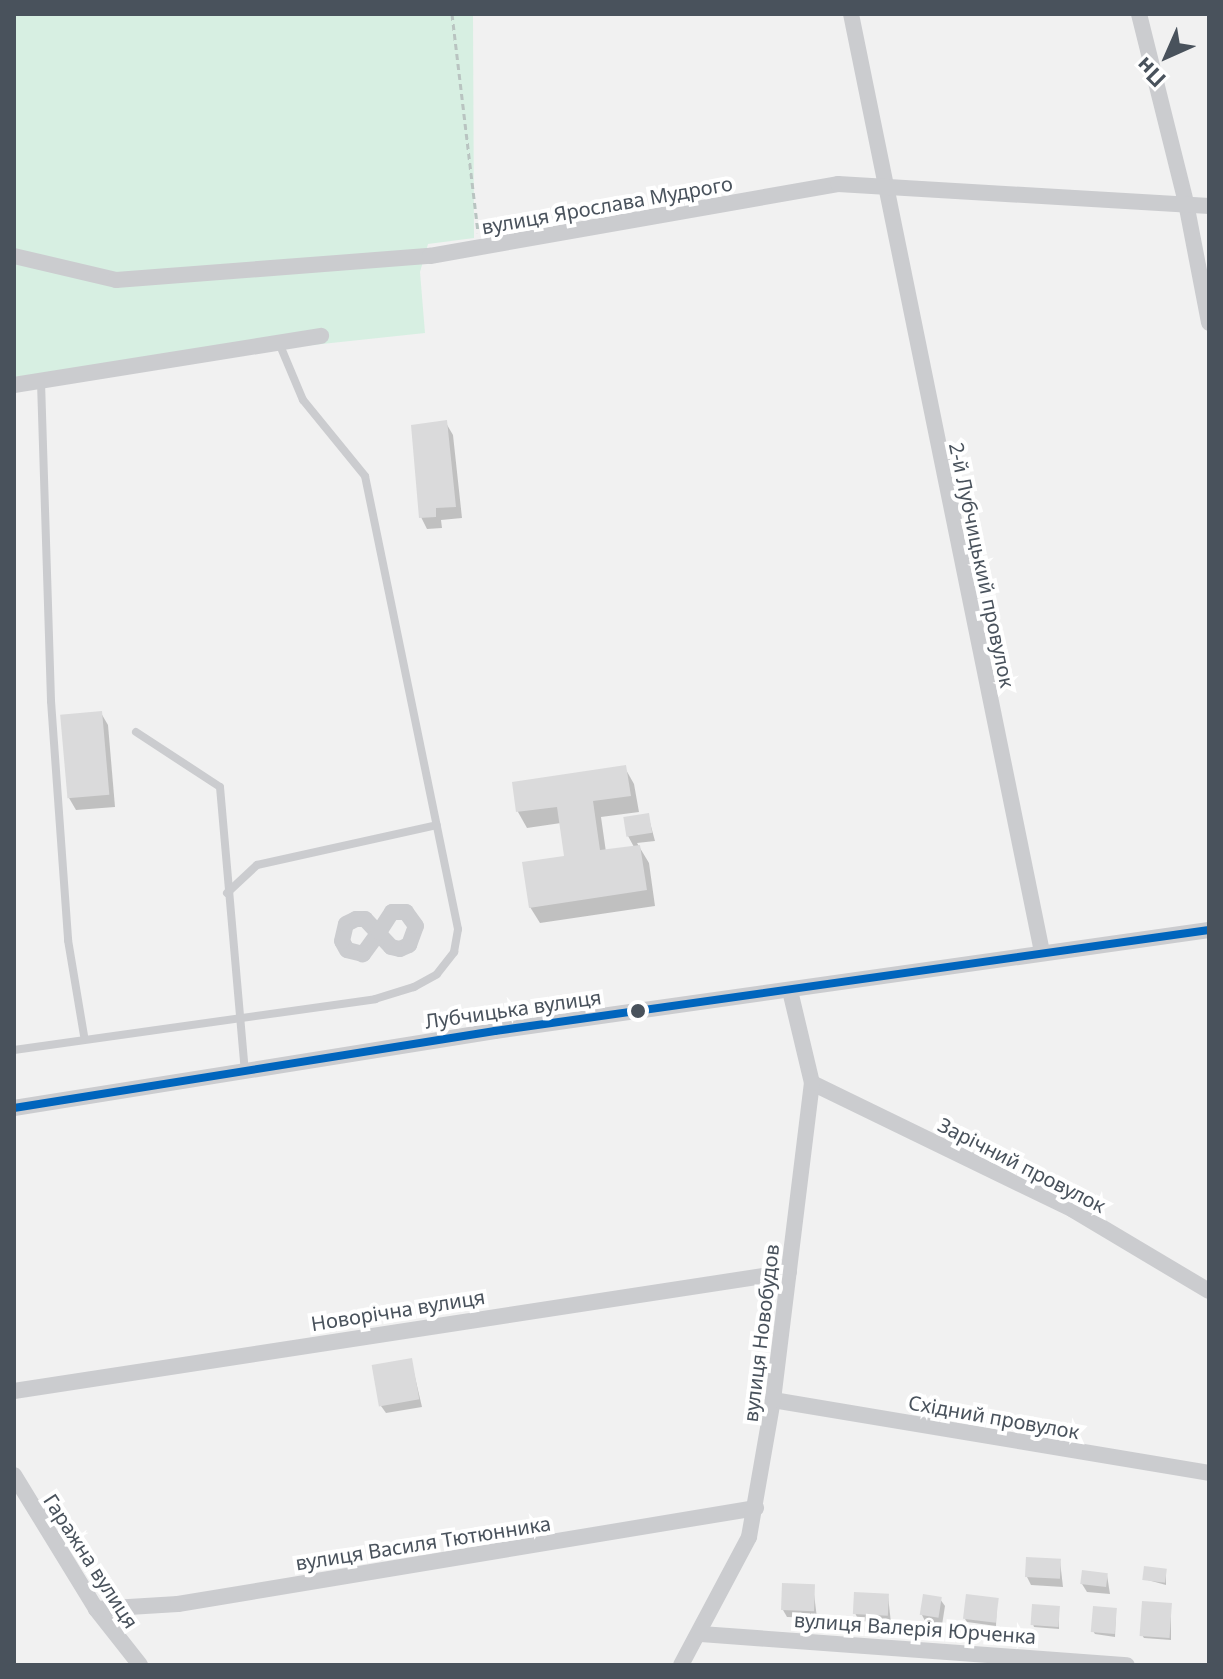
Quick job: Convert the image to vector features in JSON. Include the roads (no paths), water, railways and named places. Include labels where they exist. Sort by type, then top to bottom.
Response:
[{"type":"street","name":"2-й Лубчицький провулок","points":[[851,14],[883,185],[1042,952]]},
{"type":"street","points":[[1139,14],[1186,203],[1209,323]]},
{"type":"street","name":"вулиця Ярослава Мудрого","points":[[14,256],[116,280],[430,256],[838,184],[1209,206]]},
{"type":"street","points":[[14,385],[321,336]]},
{"type":"street","points":[[378,934],[363,954],[347,950],[342,941],[346,924],[365,919],[391,947],[400,949],[409,945],[416,926],[406,912],[392,912],[378,934]]},
{"type":"street","name":"Лубчицька вулиця","points":[[14,1108],[1042,952],[1209,930]]},
{"type":"street","name":"вулиця Новобудов","points":[[681,1665],[735,1571],[756,1508],[773,1400],[812,1083],[790,991]]},
{"type":"street","name":"Зарічний провулок","points":[[812,1083],[1073,1210],[1209,1291]]},
{"type":"street","name":"Новорічна вулиця","points":[[14,1391],[789,1272]]},
{"type":"street","name":"Східний провулок","points":[[773,1400],[1209,1473]]},
{"type":"street","name":"Гаражна вулиця","points":[[14,1475],[96,1609],[140,1665]]},
{"type":"street","name":"вулиця Василя Тютюнника","points":[[96,1609],[178,1604],[756,1508]]},
{"type":"street","name":"вулиця Валерія Юрченка","points":[[701,1634],[966,1658],[1127,1665]]},
{"type":"lane","points":[[14,1050],[84,1036],[241,1021],[375,999],[437,974],[454,952],[458,929],[365,476],[303,400],[279,343]]},
{"type":"lane","points":[[41,382],[51,701],[68,940],[84,1036]]},
{"type":"lane","points":[[136,732],[220,787],[245,1071]]},
{"type":"lane","points":[[227,893],[257,865],[437,825]]}]
